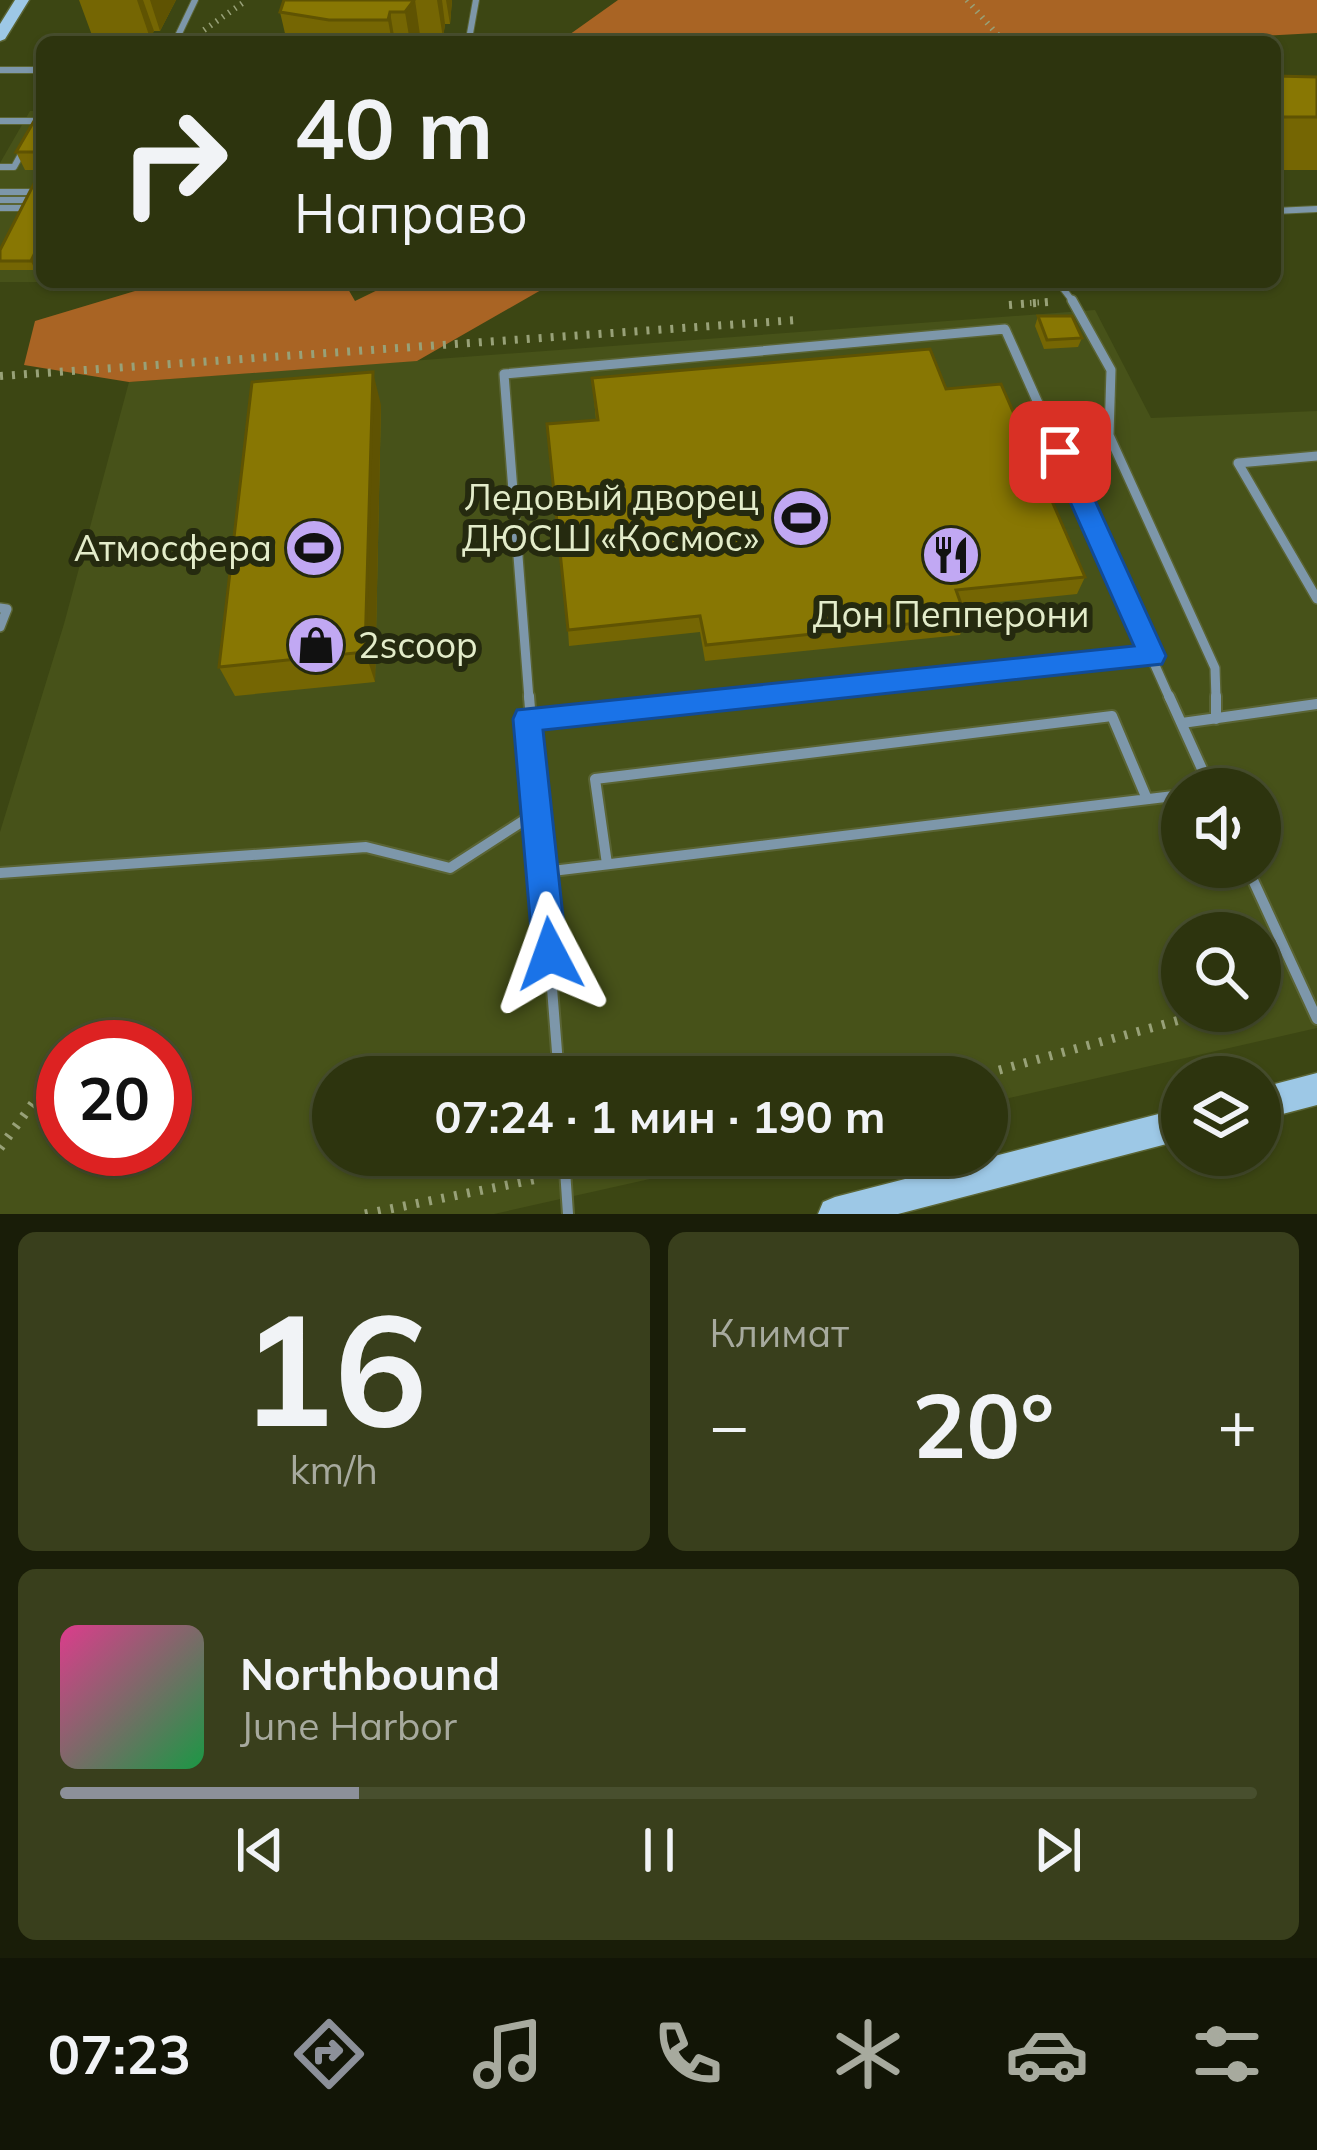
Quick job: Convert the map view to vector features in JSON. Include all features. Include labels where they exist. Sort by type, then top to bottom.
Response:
[{"type":"main road","points":[[0,36],[22,0]]},
{"type":"main road","points":[[1281,1098],[1317,1089]]},
{"type":"main road","points":[[835,1214],[1161,1129]]},
{"type":"lane","points":[[178,36],[195,0]]},
{"type":"lane","points":[[470,36],[476,0]]},
{"type":"lane","points":[[0,70],[36,70]]},
{"type":"lane","points":[[0,121],[36,121]]},
{"type":"lane","points":[[0,167],[14,166],[36,129]]},
{"type":"lane","points":[[0,200],[36,200]]},
{"type":"lane","points":[[0,200],[36,200]]},
{"type":"lane","points":[[1281,211],[1317,209]]},
{"type":"lane","points":[[1062,288],[1112,370],[1109,435],[1216,668],[1216,719]]},
{"type":"lane","points":[[557,1056],[505,374],[1006,329],[1202,768]]},
{"type":"lane","points":[[1317,456],[1238,463],[1317,599]]},
{"type":"lane","points":[[0,608],[7,609],[0,627]]},
{"type":"lane","points":[[528,719],[1152,656]]},
{"type":"lane","points":[[1182,723],[1317,704]]},
{"type":"lane","points":[[608,864],[595,779],[1112,716],[1147,799]]},
{"type":"lane","points":[[544,872],[1161,797]]},
{"type":"lane","points":[[0,873],[366,847],[450,868],[537,812]]},
{"type":"lane","points":[[1257,888],[1317,1019]]},
{"type":"lane","points":[[566,1176],[568,1214]]},
{"type":"path","points":[[188,36],[198,34],[247,0]]},
{"type":"path","points":[[967,0],[999,36]]},
{"type":"path","points":[[1000,306],[1072,301]]},
{"type":"path","points":[[0,376],[810,319]]},
{"type":"path","points":[[1008,1068],[1161,1025]]},
{"type":"path","points":[[0,1148],[36,1099]]},
{"type":"path","points":[[365,1214],[551,1176]]},
{"type":"shaded area","points":[[618,0],[1317,0],[1317,33],[1258,36],[567,36]]},
{"type":"shaded area","points":[[30,111],[36,111],[36,282],[0,282],[0,163]]},
{"type":"shaded area","points":[[145,288],[347,288],[355,301],[382,288],[545,288],[417,361],[129,382],[24,365],[35,321]]},
{"type":"shaded area","points":[[1095,310],[1151,418],[1317,411],[1317,1028],[1194,1056],[1161,1056],[1161,1063],[1008,1098],[1008,1056],[312,1056],[312,1176],[663,1176],[494,1214],[0,1214],[0,832],[64,624],[129,382]]},
{"type":"building","points":[[284,0],[414,0],[405,12],[390,12],[388,20],[329,20],[280,12]]},
{"type":"building","points":[[1281,76],[1317,77],[1317,117],[1281,117]]},
{"type":"building","points":[[36,118],[36,152],[16,152]]},
{"type":"building","points":[[36,180],[36,251],[31,261],[0,261],[0,250]]},
{"type":"building","points":[[1038,316],[1072,316],[1082,338],[1047,340]]},
{"type":"building","name":"Ледовый дворец ДЮСШ «Космос»","points":[[930,349],[946,389],[1001,384],[1085,577],[956,590],[966,618],[706,645],[700,616],[568,630],[547,424],[598,420],[592,378]]},
{"type":"building","name":"Атмосфера","points":[[373,372],[365,652],[219,667],[252,382]]},
{"type":"place","name":"Ледовый дворец ДЮСШ «Космос»","points":[[801,518]]},
{"type":"place","name":"Атмосфера","points":[[314,548]]},
{"type":"place","name":"Дон Пепперони","points":[[951,555]]},
{"type":"place","name":"2scoop","points":[[316,645]]},
{"type":"route","points":[[550,954],[528,719],[1152,656],[1060,452]]}]
